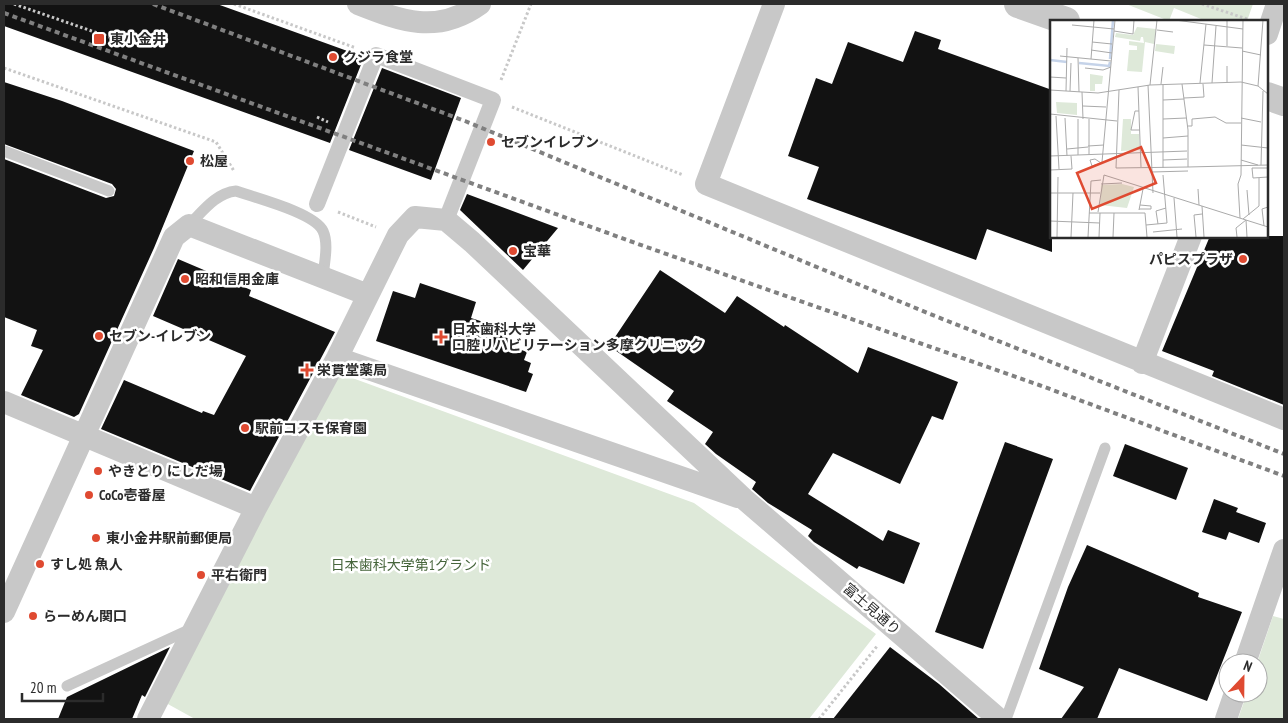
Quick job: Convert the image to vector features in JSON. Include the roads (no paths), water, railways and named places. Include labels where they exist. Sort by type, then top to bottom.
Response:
[{"type":"street","points":[[358,4],[427,23],[450,19],[470,11],[480,4]]},
{"type":"street","points":[[388,12],[414,4]]},
{"type":"street","points":[[774,4],[706,184],[1142,363],[1284,419]]},
{"type":"street","points":[[1018,4],[1063,20]]},
{"type":"street","points":[[1268,31],[1277,4]]},
{"type":"street","points":[[148,719],[256,508],[337,358],[398,235],[415,218],[446,220],[493,100],[376,55],[317,204]]},
{"type":"street","points":[[1268,96],[1284,102]]},
{"type":"street","name":"富士見通り","points":[[446,220],[472,242],[744,499],[893,626],[998,719]]},
{"type":"street","points":[[4,612],[174,238],[189,225],[368,295]]},
{"type":"street","points":[[1142,363],[1190,238]]},
{"type":"street","points":[[337,358],[744,499]]},
{"type":"street","points":[[4,402],[256,508]]},
{"type":"street","points":[[1248,653],[1284,550]]},
{"type":"street","points":[[1226,719],[1232,703]]},
{"type":"lane","points":[[4,151],[109,192]]},
{"type":"lane","points":[[189,225],[216,198],[227,192],[236,191],[311,219],[323,231],[326,240],[323,277]]},
{"type":"lane","points":[[1006,719],[1105,448]]},
{"type":"lane","points":[[67,686],[194,628]]},
{"type":"railway","points":[[153,4],[465,121],[930,314],[1284,454]]},
{"type":"railway","points":[[4,13],[638,244],[1039,385],[1284,476]]},
{"type":"place","name":"東小金井","points":[[99,39]]},
{"type":"place","name":"クジラ食堂","points":[[333,57]]},
{"type":"place","name":"セブンイレブン","points":[[491,142]]},
{"type":"place","name":"松屋","points":[[190,161]]},
{"type":"place","name":"宝華","points":[[513,251]]},
{"type":"place","name":"パピスプラザ","points":[[1243,259]]},
{"type":"place","name":"昭和信用金庫","points":[[185,279]]},
{"type":"place","name":"セブン-イレブン","points":[[99,336]]},
{"type":"place","name":"日本歯科大学 口腔リハビリテーション多摩クリニック","points":[[441,337]]},
{"type":"place","name":"栄貫堂薬局","points":[[307,370]]},
{"type":"place","name":"駅前コスモ保育園","points":[[245,428]]},
{"type":"place","name":"やきとり にしだ場","points":[[98,471]]},
{"type":"place","name":"CoCo壱番屋","points":[[89,495]]},
{"type":"place","name":"東小金井駅前郵便局","points":[[96,538]]},
{"type":"place","name":"すし処 魚人","points":[[40,564]]},
{"type":"place","name":"平右衛門","points":[[201,575]]},
{"type":"place","name":"らーめん関口","points":[[33,616]]},
{"type":"park label","name":"日本歯科大学第1グランド","points":[[411,565]]}]
